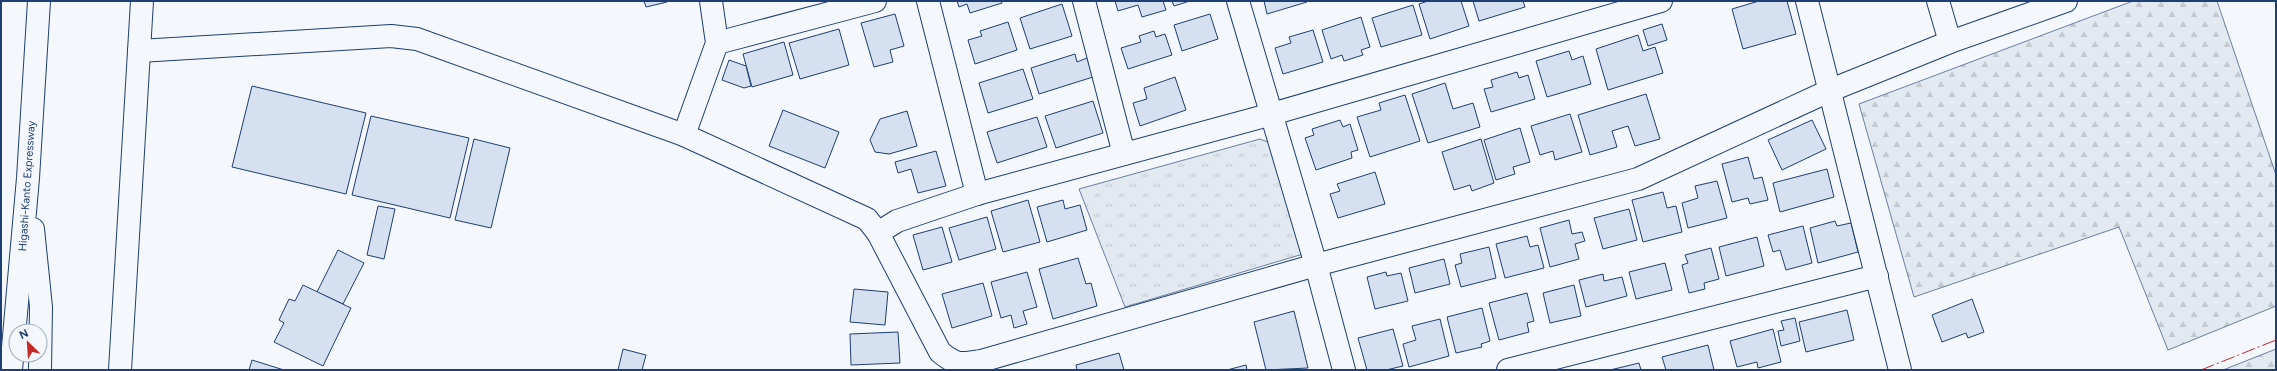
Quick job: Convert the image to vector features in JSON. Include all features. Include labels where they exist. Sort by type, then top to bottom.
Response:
[{"type":"main road","name":"Higashi-Kanto Expressway","points":[[11,370],[28,178],[39,1]]},
{"type":"main road","points":[[120,370],[142,1]]},
{"type":"main road","points":[[684,135],[717,43],[711,1]]},
{"type":"main road","points":[[717,43],[874,1]]},
{"type":"main road","points":[[928,1],[977,194]]},
{"type":"main road","points":[[1084,1],[1124,154]]},
{"type":"main road","points":[[1238,1],[1316,265],[1344,370]]},
{"type":"main road","points":[[878,233],[897,221],[977,194],[1272,114],[1660,1]]},
{"type":"main road","points":[[1807,1],[1831,90],[1900,370]]},
{"type":"main road","points":[[1938,1],[1950,42]]},
{"type":"main road","points":[[139,51],[391,36],[417,39],[684,135],[867,219],[878,233],[940,352],[951,366],[981,361],[1316,265],[1638,179],[1831,90],[1950,42],[2066,1]]},
{"type":"main road","points":[[28,178],[41,307],[40,370]]},
{"type":"main road","points":[[1508,370],[1877,276]]},
{"type":"green space","points":[[2133,1],[2217,1],[2276,175],[2276,306],[2168,350],[2119,227],[1914,297],[1859,104]]},
{"type":"green space","points":[[1260,139],[1270,143],[1303,254],[1125,307],[1079,189]]},
{"type":"green space","points":[[2276,349],[2276,370],[2223,370]]},
{"type":"building","points":[[644,1],[666,1],[667,2],[646,7]]},
{"type":"building","points":[[957,1],[1001,1],[1002,3],[970,13],[967,4],[959,7]]},
{"type":"building","points":[[1115,1],[1163,1],[1166,10],[1142,17],[1138,5],[1118,11]]},
{"type":"building","points":[[1172,1],[1190,1],[1174,6]]},
{"type":"building","points":[[1264,1],[1307,1],[1307,2],[1267,14]]},
{"type":"building","points":[[1428,1],[1461,1],[1469,26],[1430,39],[1419,4]]},
{"type":"building","points":[[1473,1],[1523,1],[1525,7],[1479,21]]},
{"type":"building","points":[[1759,1],[1787,1],[1796,34],[1743,49],[1732,9]]},
{"type":"building","points":[[1062,4],[1072,36],[1030,49],[1020,18]]},
{"type":"building","points":[[1413,5],[1422,35],[1381,47],[1372,18]]},
{"type":"building","points":[[895,14],[904,46],[890,50],[893,62],[874,67],[861,23]]},
{"type":"building","points":[[1210,14],[1218,39],[1182,51],[1174,25]]},
{"type":"building","points":[[1361,17],[1370,47],[1361,50],[1363,55],[1344,61],[1342,55],[1331,59],[1322,30]]},
{"type":"building","points":[[1008,22],[1017,50],[975,64],[968,40],[982,36],[980,31]]},
{"type":"building","points":[[1662,24],[1667,40],[1648,46],[1643,30]]},
{"type":"building","points":[[839,29],[849,65],[800,79],[789,43]]},
{"type":"building","points":[[1313,30],[1323,62],[1283,74],[1275,48],[1291,43],[1289,37]]},
{"type":"building","points":[[1154,31],[1156,37],[1165,34],[1172,55],[1128,69],[1121,48],[1141,42],[1139,36]]},
{"type":"building","points":[[1638,35],[1643,51],[1655,47],[1663,73],[1608,90],[1596,49]]},
{"type":"building","points":[[784,42],[793,75],[752,87],[743,54]]},
{"type":"building","points":[[1569,51],[1572,60],[1583,56],[1591,84],[1547,97],[1536,61]]},
{"type":"building","points":[[1075,54],[1077,62],[1087,58],[1093,77],[1039,94],[1031,68]]},
{"type":"building","points":[[729,60],[746,66],[751,86],[744,88],[722,80]]},
{"type":"building","points":[[1023,69],[1033,99],[988,113],[979,83]]},
{"type":"building","points":[[1517,72],[1519,78],[1528,75],[1535,99],[1491,112],[1484,89],[1493,87],[1491,80]]},
{"type":"building","points":[[1175,77],[1186,110],[1140,126],[1133,103],[1147,99],[1144,88]]},
{"type":"building","points":[[1445,83],[1453,109],[1473,103],[1480,127],[1428,143],[1412,94]]},
{"type":"building","points":[[252,86],[366,113],[346,194],[232,167]]},
{"type":"building","points":[[1646,94],[1660,139],[1635,146],[1628,126],[1612,131],[1617,147],[1590,155],[1578,115]]},
{"type":"building","points":[[1405,95],[1420,141],[1370,157],[1357,117],[1381,110],[1379,103]]},
{"type":"building","points":[[1093,101],[1103,133],[1056,148],[1045,116]]},
{"type":"building","points":[[783,110],[839,132],[825,168],[769,146]]},
{"type":"building","points":[[907,111],[917,146],[889,154],[875,152],[870,140],[880,119]]},
{"type":"building","points":[[1570,114],[1582,152],[1555,160],[1553,151],[1540,155],[1531,126]]},
{"type":"building","points":[[371,116],[469,138],[450,218],[352,195]]},
{"type":"building","points":[[1037,117],[1047,147],[997,163],[987,132]]},
{"type":"building","points":[[1340,120],[1343,127],[1350,124],[1358,150],[1351,152],[1352,158],[1316,170],[1305,138],[1314,135],[1312,129]]},
{"type":"building","points":[[1812,120],[1826,149],[1782,170],[1768,140]]},
{"type":"building","points":[[1520,128],[1530,162],[1513,167],[1515,174],[1496,180],[1484,140]]},
{"type":"building","points":[[474,139],[510,148],[491,228],[455,220]]},
{"type":"building","points":[[1481,139],[1494,183],[1472,191],[1470,185],[1454,190],[1442,152]]},
{"type":"building","points":[[936,151],[946,186],[918,193],[911,169],[898,173],[895,162]]},
{"type":"building","points":[[1748,157],[1754,179],[1762,177],[1768,200],[1750,204],[1748,198],[1732,202],[1722,164]]},
{"type":"building","points":[[1827,169],[1834,197],[1780,212],[1773,183]]},
{"type":"building","points":[[1375,172],[1385,204],[1338,218],[1330,194],[1340,191],[1337,184]]},
{"type":"building","points":[[1717,181],[1727,218],[1688,228],[1682,203],[1698,198],[1695,186]]},
{"type":"building","points":[[1663,192],[1667,208],[1676,206],[1682,232],[1643,242],[1632,200]]},
{"type":"building","points":[[1028,200],[1040,242],[1003,252],[991,211]]},
{"type":"building","points":[[1063,200],[1065,209],[1080,205],[1087,230],[1047,242],[1037,207]]},
{"type":"building","points":[[378,206],[395,209],[384,259],[367,255]]},
{"type":"building","points":[[1629,209],[1637,240],[1603,249],[1594,218]]},
{"type":"building","points":[[987,217],[996,249],[959,260],[949,228]]},
{"type":"building","points":[[1569,220],[1572,234],[1582,232],[1585,241],[1575,244],[1579,259],[1550,267],[1540,228]]},
{"type":"building","points":[[1835,221],[1837,226],[1851,223],[1858,252],[1818,263],[1810,228]]},
{"type":"building","points":[[1803,226],[1812,263],[1786,270],[1780,250],[1773,252],[1768,235]]},
{"type":"building","points":[[942,227],[952,262],[923,270],[913,235]]},
{"type":"building","points":[[1527,236],[1530,247],[1538,245],[1544,268],[1505,278],[1496,244]]},
{"type":"building","points":[[1757,237],[1764,266],[1726,276],[1719,247]]},
{"type":"building","points":[[1489,247],[1496,278],[1461,287],[1455,265],[1462,263],[1460,254]]},
{"type":"building","points":[[1711,248],[1719,279],[1704,283],[1705,289],[1689,293],[1682,265],[1688,263],[1685,255]]},
{"type":"building","points":[[338,250],[364,263],[343,304],[317,292]]},
{"type":"building","points":[[1078,258],[1086,284],[1091,283],[1097,306],[1053,319],[1039,269]]},
{"type":"building","points":[[1444,259],[1450,284],[1415,293],[1409,268]]},
{"type":"building","points":[[1665,263],[1672,290],[1636,299],[1629,272]]},
{"type":"building","points":[[1027,272],[1037,307],[1023,311],[1027,324],[1014,328],[1011,315],[1001,318],[991,282]]},
{"type":"building","points":[[1386,272],[1387,276],[1401,273],[1408,301],[1375,309],[1367,277]]},
{"type":"building","points":[[1603,274],[1604,281],[1622,277],[1627,296],[1586,307],[1579,280]]},
{"type":"building","points":[[983,283],[992,316],[952,328],[942,294]]},
{"type":"building","points":[[303,285],[351,308],[323,366],[274,342],[284,323],[279,320],[289,299],[295,301]]},
{"type":"building","points":[[1574,285],[1581,316],[1550,323],[1543,293]]},
{"type":"building","points":[[854,289],[888,292],[885,325],[850,322]]},
{"type":"building","points":[[1527,293],[1534,321],[1527,323],[1529,332],[1499,340],[1489,303]]},
{"type":"building","points":[[1972,299],[1984,332],[1968,338],[1966,333],[1942,342],[1932,315]]},
{"type":"building","points":[[1482,308],[1490,341],[1481,344],[1482,347],[1456,353],[1447,317]]},
{"type":"building","points":[[1847,310],[1854,340],[1806,352],[1799,322]]},
{"type":"building","points":[[1294,311],[1308,368],[1266,370],[1254,322]]},
{"type":"building","points":[[1795,318],[1800,341],[1781,346],[1778,331],[1784,330],[1781,321]]},
{"type":"building","points":[[1440,319],[1449,356],[1409,367],[1403,344],[1416,340],[1412,326]]},
{"type":"building","points":[[1393,329],[1403,366],[1386,370],[1367,370],[1358,338]]},
{"type":"building","points":[[1773,329],[1781,362],[1758,368],[1757,362],[1737,367],[1730,341]]},
{"type":"building","points":[[898,332],[900,363],[851,365],[850,334]]},
{"type":"building","points":[[1708,345],[1714,370],[1666,370],[1662,357]]},
{"type":"building","points":[[623,349],[646,355],[642,370],[618,370]]},
{"type":"building","points":[[1119,353],[1124,370],[1077,370],[1076,365]]},
{"type":"building","points":[[252,360],[284,370],[249,370]]},
{"type":"building","points":[[1639,363],[1641,370],[1610,370]]},
{"type":"building","points":[[1246,365],[1247,370],[1227,370]]},
{"type":"power","points":[[2201,370],[2276,340]]}]
